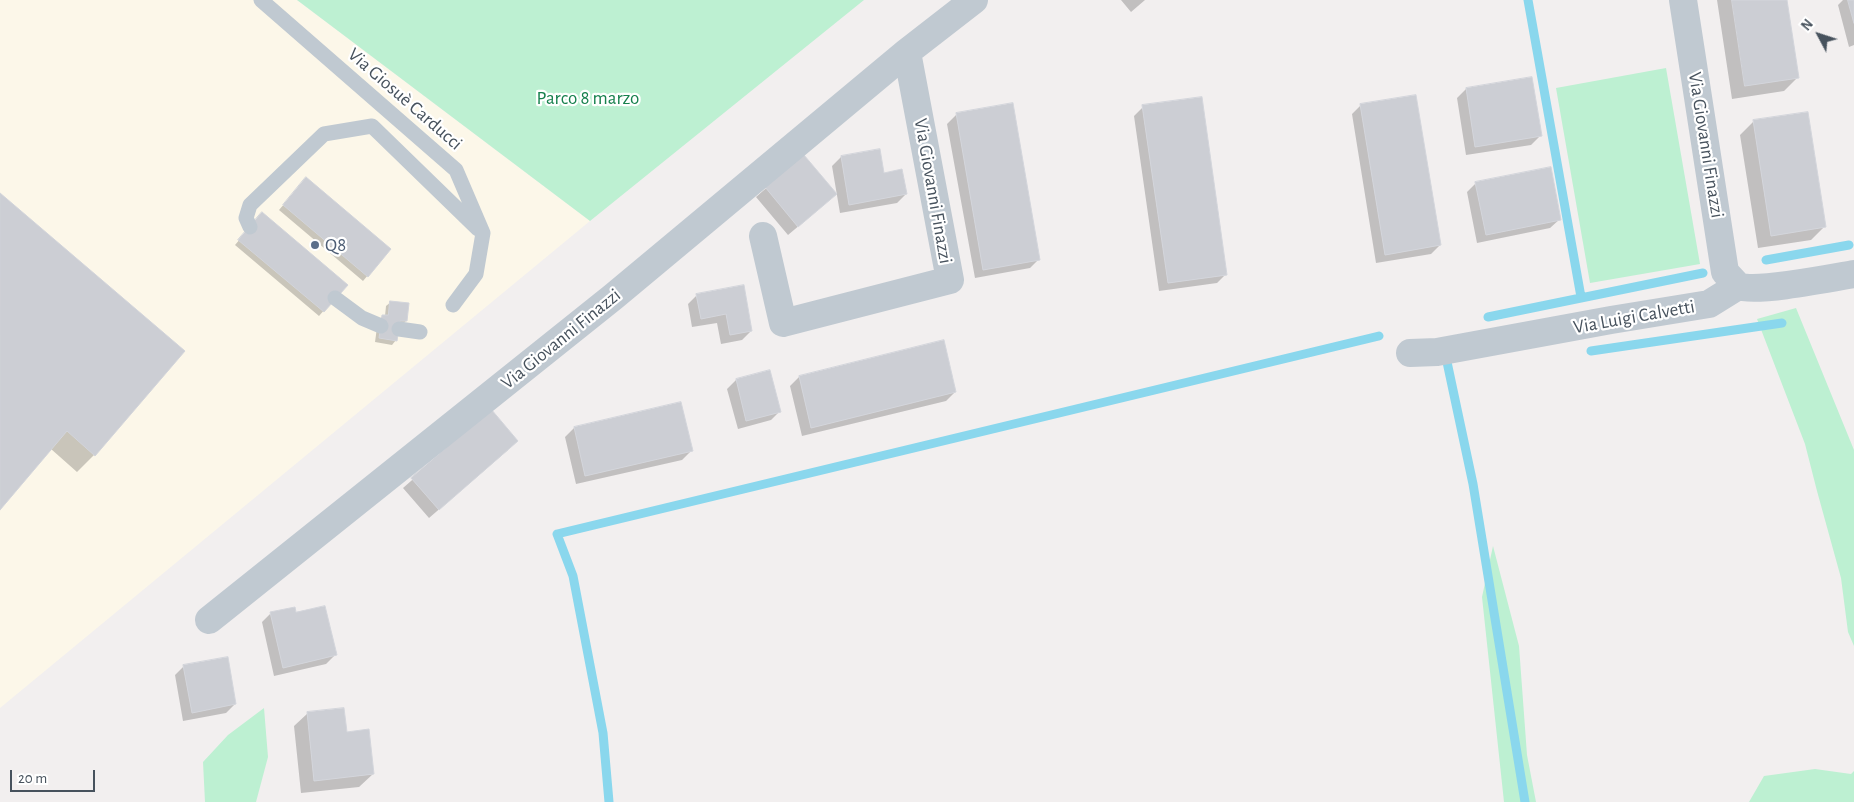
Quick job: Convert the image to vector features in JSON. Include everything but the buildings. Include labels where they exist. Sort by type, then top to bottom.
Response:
[{"type":"street","name":"Via Giovanni Finazzi","points":[[209,620],[613,298],[907,52],[974,0]]},
{"type":"street","name":"Via Giovanni Finazzi","points":[[1684,0],[1725,272],[1738,286]]},
{"type":"street","name":"Via Giovanni Finazzi","points":[[763,236],[783,323],[950,280],[907,52]]},
{"type":"street","points":[[1738,286],[1742,288],[1767,287],[1854,274]]},
{"type":"street","name":"Via Luigi Calvetti","points":[[1410,353],[1437,352],[1709,304],[1738,286]]},
{"type":"lane","name":"Via Giosuè Carducci","points":[[261,0],[456,170],[483,233]]},
{"type":"lane","points":[[250,227],[246,218],[250,205],[324,134],[372,126],[483,233],[476,274],[453,305]]},
{"type":"lane","points":[[335,298],[362,318],[381,326]]},
{"type":"lane","points":[[399,329],[420,332]]},
{"type":"shaded area","points":[[0,0],[297,0],[590,221],[0,708]]},
{"type":"green space","name":"Parco 8 marzo","points":[[297,0],[864,0],[590,221]]},
{"type":"green space","points":[[1666,68],[1700,264],[1590,283],[1556,88]]},
{"type":"green space","points":[[1796,308],[1854,450],[1854,646],[1848,632],[1841,578],[1805,444],[1757,319]]},
{"type":"green space","points":[[1493,546],[1519,646],[1527,755],[1536,802],[1504,802],[1482,597]]},
{"type":"green space","points":[[264,708],[268,757],[256,802],[205,802],[203,762],[228,735]]},
{"type":"green space","points":[[1815,769],[1851,774],[1854,771],[1854,802],[1749,802],[1764,776]]},
{"type":"waterway","points":[[1528,0],[1581,297]]},
{"type":"waterway","points":[[1766,260],[1849,245]]},
{"type":"waterway","points":[[1488,317],[1703,273]]},
{"type":"waterway","points":[[1591,351],[1782,323]]},
{"type":"waterway","points":[[609,802],[603,733],[573,576],[557,534],[1379,336]]},
{"type":"waterway","points":[[1447,362],[1473,484],[1525,802]]},
{"type":"place","name":"Q8","points":[[315,245]]}]
